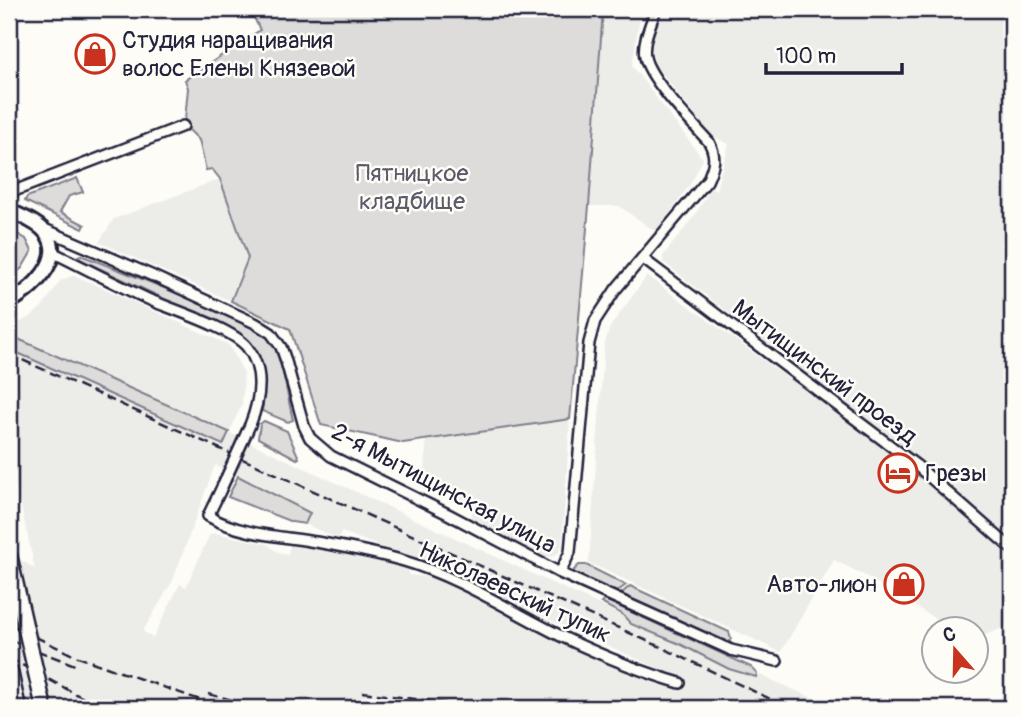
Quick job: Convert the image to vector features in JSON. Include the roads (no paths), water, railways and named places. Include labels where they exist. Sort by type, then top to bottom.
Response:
[{"type":"main road","points":[[9,555],[44,708]]},
{"type":"main road","points":[[9,667],[18,708]]},
{"type":"street","points":[[560,573],[570,552],[592,332],[605,305],[707,181],[715,160],[709,142],[654,76],[645,58],[645,44],[656,9]]},
{"type":"street","points":[[9,193],[183,126]]},
{"type":"street","name":"2-я Мытищинская улица","points":[[9,211],[41,228],[255,323],[271,333],[285,358],[304,426],[310,438],[331,456],[560,573],[731,650],[777,661]]},
{"type":"street","points":[[9,302],[21,296],[37,281],[48,265],[52,252],[50,238],[41,228]]},
{"type":"street","name":"Николаевский тупик","points":[[52,252],[148,299],[230,334],[246,345],[255,362],[260,383],[257,409],[208,516],[240,529],[405,561],[470,588],[567,639],[651,675],[680,683]]},
{"type":"street","name":"Мытищинский проезд","points":[[642,258],[916,465],[1012,549]]},
{"type":"railway","points":[[9,354],[663,648],[789,708]]},
{"type":"railway","points":[[9,624],[75,656],[223,708]]},
{"type":"railway","points":[[9,640],[75,665]]},
{"type":"railway","points":[[9,658],[102,708]]},
{"type":"railway","points":[[9,691],[41,708]]},
{"type":"railway","points":[[362,692],[481,708]]},
{"type":"railway","points":[[208,694],[265,708]]},
{"type":"place","name":"Студия наращивания волос Елены Князевой","points":[[95,54]]},
{"type":"place","name":"Грезы","points":[[898,473]]},
{"type":"place","name":"Авто-лион","points":[[904,584]]},
{"type":"park label","name":"Пятницкое кладбище","points":[[412,187]]}]
